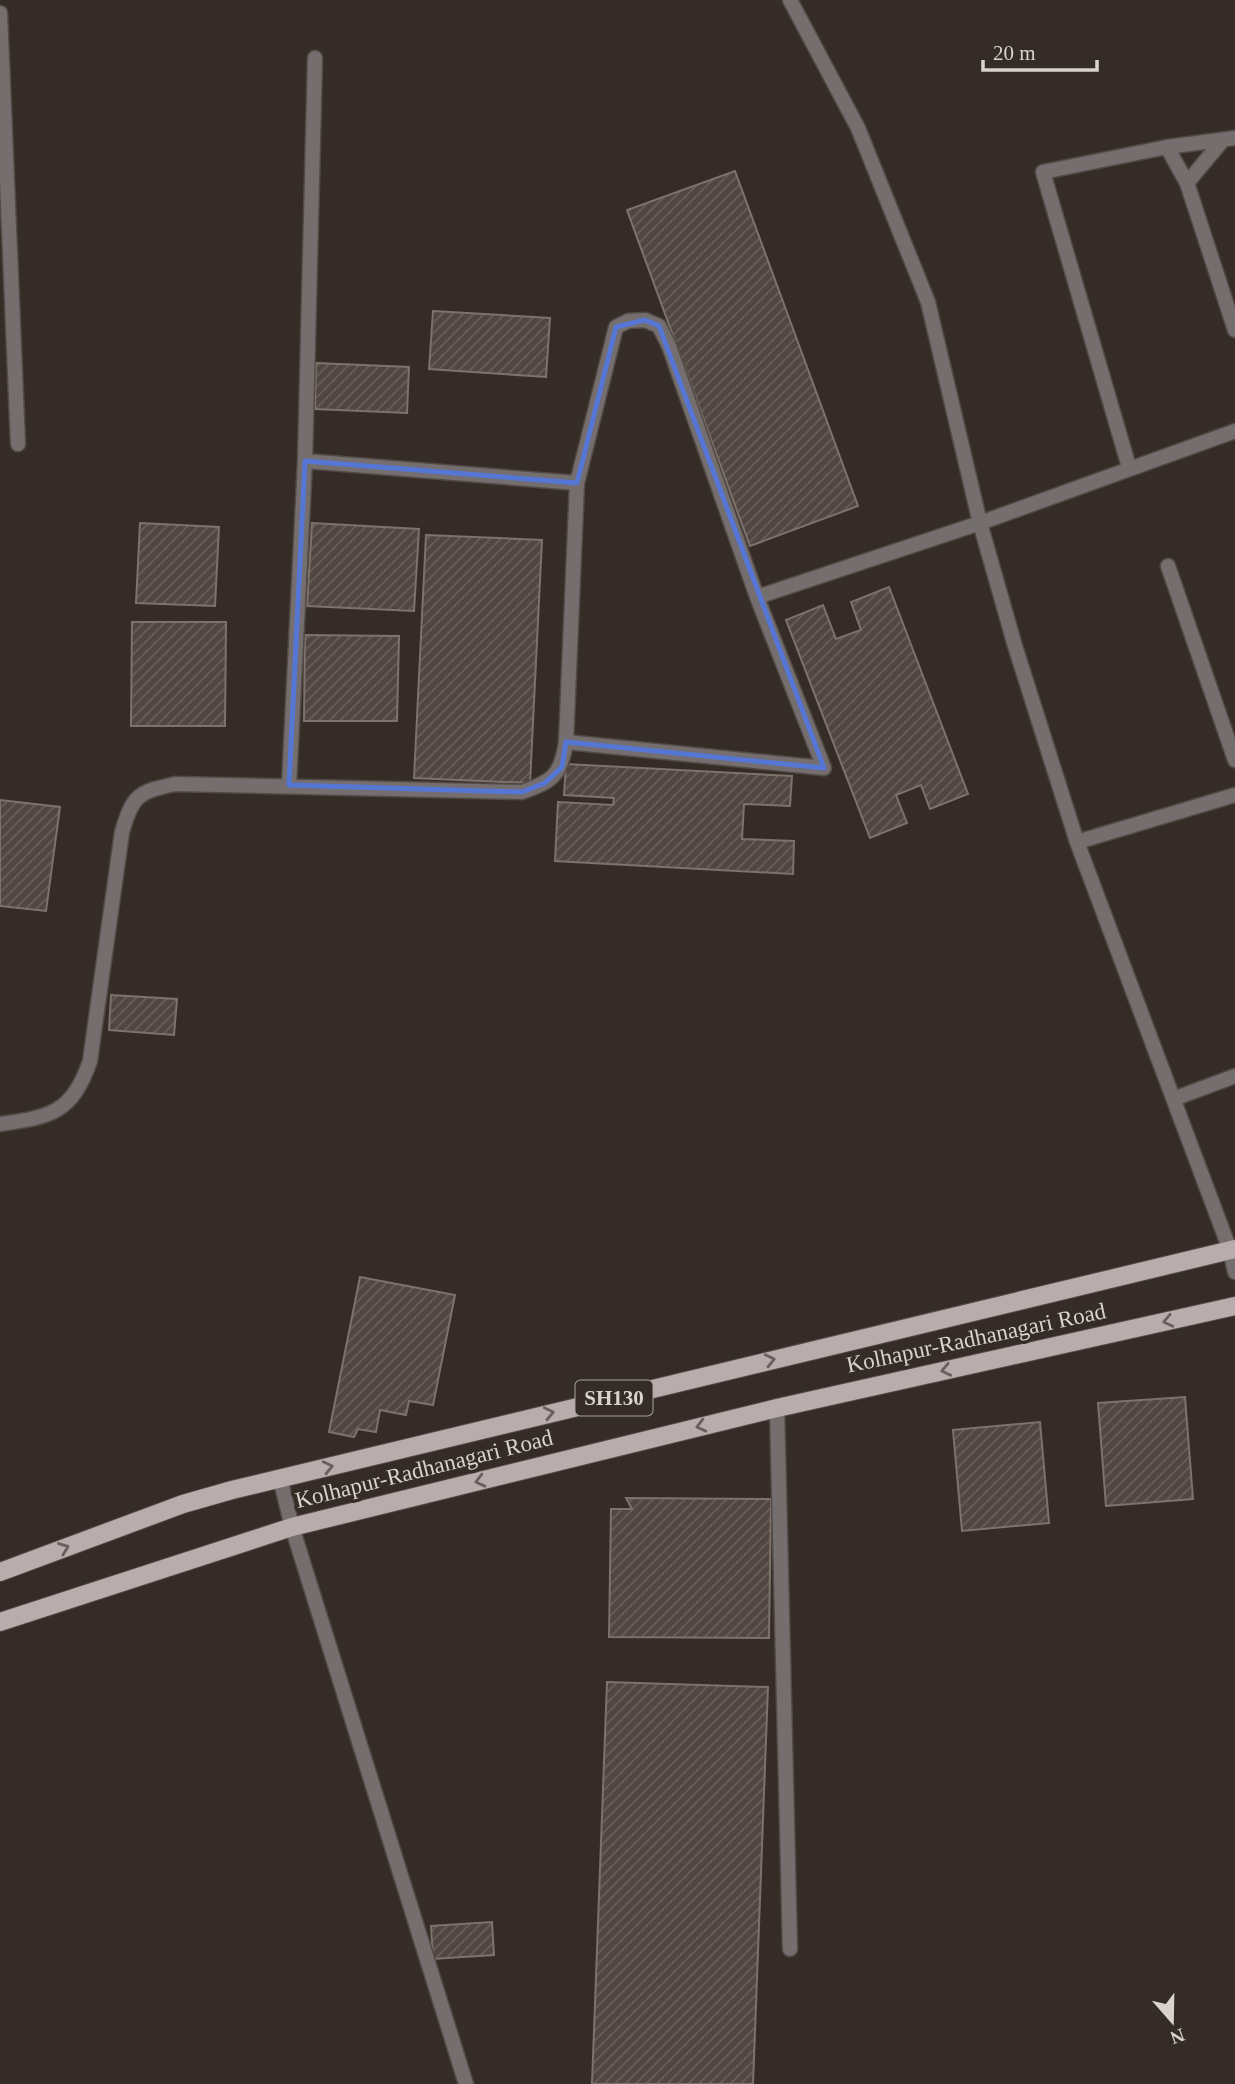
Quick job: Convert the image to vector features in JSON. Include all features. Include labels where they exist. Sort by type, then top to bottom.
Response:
[{"type":"main road","name":"SH130","points":[[0,1572],[183,1504],[280,1478],[1233,1249]]},
{"type":"main road","name":"Kolhapur-Radhanagari Road","points":[[0,1622],[292,1527],[777,1408],[1235,1306]]},
{"type":"street","points":[[790,0],[858,128],[928,302],[980,523],[1014,646],[1077,842],[1233,1249],[1235,1272]]},
{"type":"street","points":[[0,13],[18,444]]},
{"type":"street","points":[[289,785],[305,461],[315,58]]},
{"type":"street","points":[[1129,467],[1043,172],[1167,147],[1229,140]]},
{"type":"street","points":[[1187,183],[1229,140]]},
{"type":"street","points":[[1167,147],[1187,183],[1235,330]]},
{"type":"street","points":[[0,1124],[26,1121],[59,1110],[80,1088],[90,1061],[122,832],[130,805],[149,790],[175,784],[522,792],[545,783],[562,767],[566,742],[577,483],[616,327],[628,321],[645,320],[659,326],[757,597],[824,768],[566,742]]},
{"type":"street","points":[[757,597],[980,523],[1129,467],[1235,431]]},
{"type":"street","points":[[305,461],[577,483]]},
{"type":"street","points":[[1168,566],[1235,760]]},
{"type":"street","points":[[1077,842],[1235,795]]},
{"type":"street","points":[[1176,1098],[1235,1076]]},
{"type":"street","points":[[777,1408],[790,1949]]},
{"type":"street","points":[[280,1478],[292,1527],[466,2084]]},
{"type":"highlighted area","points":[[645,320],[659,326],[824,768],[566,742],[562,767],[545,783],[522,792],[289,785],[305,461],[577,483],[616,327]]},
{"type":"building","points":[[735,171],[858,506],[750,546],[627,210]]},
{"type":"building","points":[[433,311],[550,318],[546,377],[429,369]]},
{"type":"building","points":[[316,363],[409,367],[407,413],[315,409]]},
{"type":"building","points":[[140,523],[219,527],[215,606],[136,603]]},
{"type":"building","points":[[312,523],[419,529],[414,611],[307,606]]},
{"type":"building","points":[[426,535],[542,540],[530,783],[414,778]]},
{"type":"building","points":[[889,587],[968,794],[930,809],[921,785],[896,795],[907,823],[870,838],[786,620],[823,605],[836,639],[861,630],[851,602]]},
{"type":"building","points":[[132,622],[226,622],[225,726],[131,726]]},
{"type":"building","points":[[305,635],[399,636],[397,721],[304,721]]},
{"type":"building","points":[[566,764],[792,776],[790,806],[744,804],[742,839],[794,841],[793,874],[555,861],[558,802],[613,805],[614,798],[564,795]]},
{"type":"building","points":[[0,800],[60,807],[46,911],[0,906]]},
{"type":"building","points":[[111,995],[177,999],[174,1035],[109,1030]]},
{"type":"building","points":[[360,1277],[455,1295],[433,1405],[409,1401],[406,1415],[380,1410],[376,1432],[358,1429],[354,1437],[329,1432]]},
{"type":"building","points":[[1185,1397],[1193,1499],[1106,1506],[1098,1403]]},
{"type":"building","points":[[1040,1422],[1049,1523],[962,1531],[953,1430]]},
{"type":"building","points":[[626,1498],[771,1499],[769,1638],[609,1637],[611,1509],[632,1509]]},
{"type":"building","points":[[607,1682],[768,1687],[753,2084],[592,2084]]},
{"type":"building","points":[[492,1922],[494,1955],[433,1959],[431,1926]]}]
